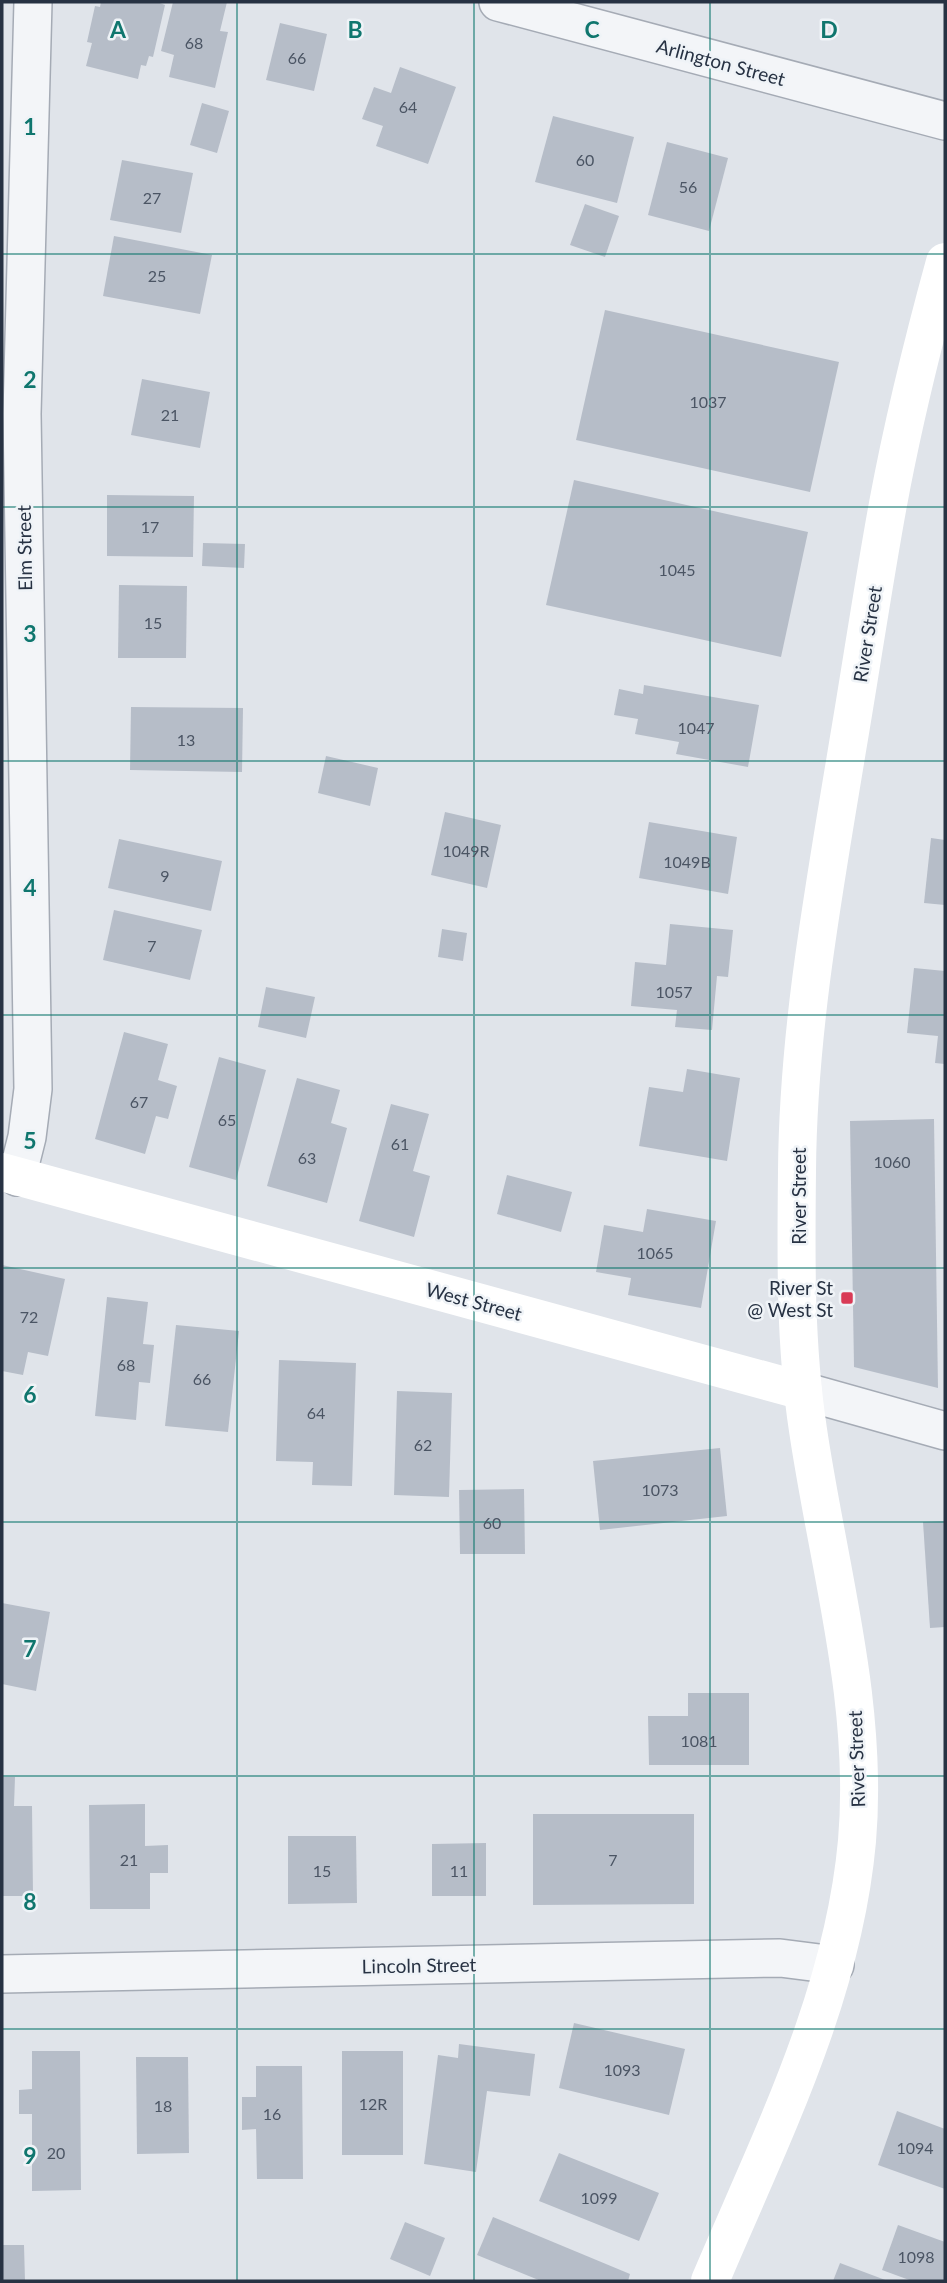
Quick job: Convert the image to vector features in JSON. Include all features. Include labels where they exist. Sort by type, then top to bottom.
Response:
[{"type":"main road","name":"River Street","points":[[710,2281],[808,2049],[835,1965],[846,1917],[857,1838],[857,1745],[847,1656],[803,1391],[798,1320],[797,1175],[801,1059],[807,1002],[888,502],[920,357],[945,262]]},
{"type":"main road","name":"West Street","points":[[10,1175],[803,1391]]},
{"type":"street","name":"Elm Street","points":[[10,1175],[27,1137],[33,1089],[22,414],[33,2]]},
{"type":"street","name":"Arlington Street","points":[[498,2],[945,121]]},
{"type":"street","name":"West Street","points":[[803,1391],[945,1431]]},
{"type":"street","name":"Lincoln Street","points":[[2,1974],[780,1958],[835,1965]]},
{"type":"building","points":[[101,2],[157,2],[165,5],[153,57],[149,56],[146,66],[141,65],[138,79],[86,66],[92,43],[87,42],[95,6],[100,7]]},
{"type":"building","points":[[173,2],[227,2],[220,31],[228,32],[215,88],[169,77],[174,55],[161,51]]},
{"type":"building","points":[[280,23],[327,34],[314,91],[266,80]]},
{"type":"building","points":[[400,67],[456,87],[428,164],[376,146],[383,126],[362,119],[374,87],[391,93]]},
{"type":"building","points":[[202,103],[229,111],[217,153],[190,145]]},
{"type":"building","points":[[553,116],[634,137],[617,203],[535,182]]},
{"type":"building","points":[[667,142],[728,158],[709,231],[648,215]]},
{"type":"building","points":[[122,160],[193,173],[181,233],[110,220]]},
{"type":"building","points":[[585,204],[619,216],[605,257],[570,245]]},
{"type":"building","points":[[114,236],[212,255],[200,314],[103,296]]},
{"type":"building","points":[[605,310],[839,362],[810,492],[576,440]]},
{"type":"building","points":[[142,379],[210,392],[200,448],[131,435]]},
{"type":"building","points":[[574,480],[808,532],[781,657],[546,605]]},
{"type":"building","points":[[107,495],[194,496],[193,557],[107,556]]},
{"type":"building","points":[[203,543],[245,544],[244,568],[202,566]]},
{"type":"building","points":[[119,585],[187,586],[186,658],[118,658]]},
{"type":"building","points":[[644,685],[759,705],[748,767],[676,754],[679,742],[635,734],[638,719],[614,715],[619,689],[643,694]]},
{"type":"building","points":[[131,707],[243,708],[242,772],[130,770]]},
{"type":"building","points":[[326,756],[378,768],[370,806],[318,793]]},
{"type":"building","points":[[445,812],[501,825],[487,888],[431,875]]},
{"type":"building","points":[[649,822],[737,837],[728,894],[639,878]]},
{"type":"building","points":[[931,838],[945,840],[945,905],[924,903]]},
{"type":"building","points":[[119,839],[222,861],[211,911],[108,888]]},
{"type":"building","points":[[114,910],[202,930],[190,980],[103,960]]},
{"type":"building","points":[[670,924],[733,930],[728,977],[717,976],[712,1030],[675,1027],[677,1010],[631,1006],[635,962],[666,965]]},
{"type":"building","points":[[442,929],[467,933],[463,961],[438,957]]},
{"type":"building","points":[[914,968],[945,971],[945,1064],[935,1063],[938,1036],[907,1033]]},
{"type":"building","points":[[266,987],[315,997],[306,1038],[258,1027]]},
{"type":"building","points":[[124,1032],[168,1044],[158,1080],[177,1086],[168,1119],[156,1116],[145,1154],[95,1139]]},
{"type":"building","points":[[219,1057],[266,1070],[236,1180],[189,1167]]},
{"type":"building","points":[[687,1069],[740,1078],[727,1161],[639,1146],[649,1087],[683,1092]]},
{"type":"building","points":[[297,1078],[340,1090],[331,1123],[347,1128],[327,1203],[267,1186]]},
{"type":"building","points":[[391,1104],[429,1114],[413,1171],[430,1176],[414,1237],[359,1221]]},
{"type":"building","points":[[934,1119],[938,1388],[854,1367],[850,1121]]},
{"type":"building","points":[[507,1175],[572,1192],[561,1232],[497,1214]]},
{"type":"building","points":[[647,1209],[716,1221],[701,1308],[628,1295],[631,1278],[596,1272],[604,1225],[643,1232]]},
{"type":"building","points":[[2,1265],[65,1279],[48,1356],[28,1352],[23,1375],[2,1371]]},
{"type":"building","points":[[107,1297],[148,1302],[143,1344],[154,1345],[150,1383],[139,1382],[136,1420],[95,1416]]},
{"type":"building","points":[[176,1325],[239,1331],[228,1432],[165,1426]]},
{"type":"building","points":[[279,1360],[356,1363],[352,1486],[312,1485],[313,1462],[276,1461]]},
{"type":"building","points":[[397,1391],[452,1393],[449,1497],[394,1495]]},
{"type":"building","points":[[720,1448],[727,1516],[600,1530],[593,1461]]},
{"type":"building","points":[[524,1489],[525,1554],[460,1554],[459,1490]]},
{"type":"building","points":[[945,1521],[945,1627],[930,1628],[923,1522]]},
{"type":"building","points":[[2,1603],[50,1612],[36,1691],[2,1684]]},
{"type":"building","points":[[688,1693],[749,1693],[749,1765],[649,1765],[648,1716],[688,1716]]},
{"type":"building","points":[[2,1777],[15,1777],[14,1806],[32,1806],[33,1896],[2,1896]]},
{"type":"building","points":[[145,1804],[145,1846],[168,1845],[168,1873],[150,1873],[150,1909],[90,1909],[89,1805]]},
{"type":"building","points":[[533,1814],[694,1814],[694,1904],[533,1905]]},
{"type":"building","points":[[288,1836],[356,1836],[357,1903],[288,1904]]},
{"type":"building","points":[[486,1843],[486,1896],[432,1896],[432,1844]]},
{"type":"building","points":[[574,2023],[685,2049],[669,2115],[559,2088]]},
{"type":"building","points":[[459,2044],[535,2054],[530,2096],[487,2091],[476,2172],[424,2164],[438,2055],[458,2058]]},
{"type":"building","points":[[32,2051],[80,2051],[81,2190],[32,2191],[32,2114],[19,2114],[19,2090],[32,2089]]},
{"type":"building","points":[[342,2051],[403,2051],[403,2155],[342,2155]]},
{"type":"building","points":[[136,2057],[188,2057],[189,2153],[137,2154]]},
{"type":"building","points":[[256,2066],[302,2066],[303,2179],[257,2179],[256,2129],[242,2130],[242,2097],[256,2097]]},
{"type":"building","points":[[897,2111],[945,2129],[945,2189],[878,2165]]},
{"type":"building","points":[[559,2153],[659,2193],[639,2241],[539,2201]]},
{"type":"building","points":[[493,2217],[630,2274],[628,2281],[541,2281],[477,2255]]},
{"type":"building","points":[[405,2222],[445,2238],[430,2276],[390,2259]]},
{"type":"building","points":[[898,2225],[945,2242],[945,2281],[912,2281],[882,2270]]},
{"type":"building","points":[[2,2245],[24,2245],[25,2281],[2,2281]]},
{"type":"building","points":[[840,2263],[888,2281],[833,2281]]},
{"type":"place","name":"River St @ West St","points":[[847,1298]]}]
